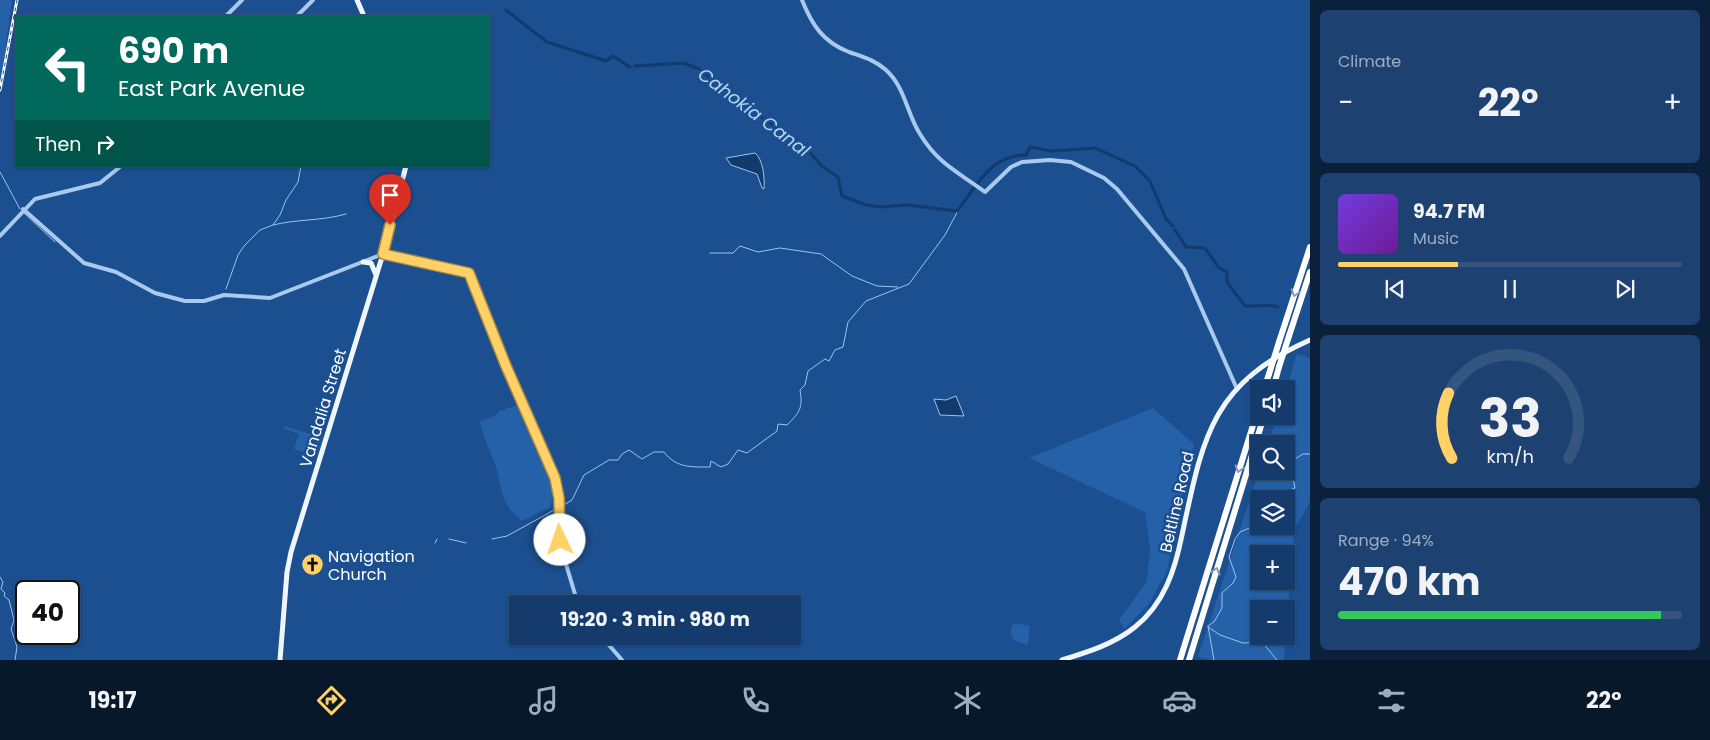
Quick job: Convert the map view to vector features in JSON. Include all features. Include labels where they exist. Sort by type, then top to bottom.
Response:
[{"type":"highway","points":[[1267,380],[1310,247]]},
{"type":"highway","points":[[1275,380],[1310,272]]},
{"type":"highway","points":[[1180,660],[1253,425]]},
{"type":"highway","points":[[1189,660],[1261,425]]},
{"type":"main road","points":[[357,0],[364,15]]},
{"type":"main road","name":"Vandalia Street","points":[[280,660],[287,572],[291,552],[383,254],[406,167]]},
{"type":"main road","points":[[363,262],[372,263],[376,275]]},
{"type":"main road","name":"Beltline Road","points":[[1062,660],[1103,646],[1127,633],[1146,616],[1162,595],[1177,558],[1202,446],[1219,413],[1237,390],[1270,360],[1310,340]]},
{"type":"street","points":[[227,15],[242,0]]},
{"type":"street","points":[[298,15],[313,0]]},
{"type":"street","points":[[802,0],[813,24],[823,37],[840,48],[874,62],[890,74],[900,88],[919,133],[937,158],[985,192],[1011,167],[1022,162],[1050,160],[1071,162],[1104,178],[1117,189],[1184,269],[1237,390]]},
{"type":"street","points":[[0,236],[23,209],[40,197],[100,182],[120,167]]},
{"type":"street","points":[[23,209],[84,263],[116,272],[155,293],[185,301],[197,302],[224,295],[270,298],[383,254],[469,273],[503,359],[555,478],[559,498],[560,540],[575,595]]},
{"type":"street","points":[[609,645],[622,660]]},
{"type":"shaded area","points":[[0,0],[12,0],[0,76]]},
{"type":"shaded area","points":[[755,153],[762,164],[764,189],[757,174],[731,165],[726,158]]},
{"type":"shaded area","points":[[1297,354],[1310,358],[1310,502],[1295,528],[1295,490],[1253,490],[1256,480],[1295,480],[1295,435],[1271,435],[1274,425],[1295,425],[1295,380],[1289,380]]},
{"type":"shaded area","points":[[956,396],[964,416],[940,415],[934,399],[946,400]]},
{"type":"shaded area","points":[[518,405],[522,407],[555,488],[550,507],[522,521],[506,504],[497,470],[480,422],[496,415],[499,411]]},
{"type":"shaded area","points":[[1153,408],[1194,444],[1167,571],[1148,605],[1124,629],[1119,620],[1147,581],[1150,549],[1145,512],[1029,458]]},
{"type":"shaded area","points":[[282,425],[323,438],[317,457],[294,449],[299,434],[285,429]]},
{"type":"shaded area","points":[[1250,498],[1250,535],[1294,535],[1293,545],[1250,545],[1250,590],[1289,590],[1289,600],[1250,600],[1250,645],[1285,645],[1284,660],[1212,660],[1198,657]]},
{"type":"shaded area","points":[[1013,623],[1030,626],[1028,644],[1016,641],[1013,638],[1011,628]]},
{"type":"waterway","name":"Cahokia Canal","points":[[506,10],[547,42],[606,61],[613,56],[630,67]]},
{"type":"waterway","name":"Cahokia Canal","points":[[635,66],[684,63],[699,69],[752,111],[801,143],[823,167],[838,177],[842,196],[866,205],[881,207],[907,205],[957,211],[978,182],[994,166],[1014,156],[1026,155],[1030,147],[1052,151],[1095,148],[1135,166],[1150,181],[1166,219],[1173,226]]},
{"type":"waterway","points":[[226,289],[238,255],[260,230],[273,225],[298,182],[301,167]]},
{"type":"waterway","points":[[0,172],[20,209]]},
{"type":"waterway","points":[[562,506],[572,500],[584,475],[609,460],[618,460],[622,454],[629,450],[642,459],[654,452],[664,452],[674,461],[684,466],[710,467],[711,461],[721,467],[728,464],[738,450],[747,453],[777,431],[778,424],[787,425],[795,417],[801,406],[800,390],[805,385],[808,371],[825,359],[829,361],[835,350],[843,347],[848,322],[866,301],[909,284],[945,235],[960,207]]},
{"type":"waterway","points":[[24,213],[55,242]]},
{"type":"waterway","points":[[273,225],[346,214]]},
{"type":"waterway","name":"Cahokia Canal","points":[[1175,230],[1186,247],[1205,248],[1219,268],[1227,272],[1227,282],[1245,306],[1270,305],[1278,307]]},
{"type":"waterway","points":[[710,253],[733,253],[740,246],[758,252],[780,248],[821,254],[852,276],[877,286],[898,287]]},
{"type":"waterway","points":[[1290,490],[1295,488],[1292,473],[1295,459],[1303,454],[1310,454]]},
{"type":"waterway","points":[[492,539],[507,536],[556,509]]},
{"type":"waterway","points":[[1208,626],[1214,622],[1222,608],[1222,593],[1233,583],[1236,577],[1229,557],[1235,539],[1240,532],[1250,528]]},
{"type":"waterway","points":[[435,543],[437,539]]},
{"type":"waterway","points":[[449,539],[466,543]]},
{"type":"waterway","points":[[0,577],[3,582],[1,589],[5,593],[4,596],[9,600],[14,620],[11,629],[17,647],[15,660]]},
{"type":"waterway","points":[[1208,626],[1214,660]]},
{"type":"waterway","points":[[1208,627],[1220,635],[1243,643],[1262,642],[1277,660]]},
{"type":"railway","points":[[0,90],[17,0]]},
{"type":"place","name":"Navigation Church","points":[[312,565]]},
{"type":"route","points":[[390,225],[383,254],[427,262],[469,273],[506,366],[555,478],[559,498],[558,532],[560,540]]}]
